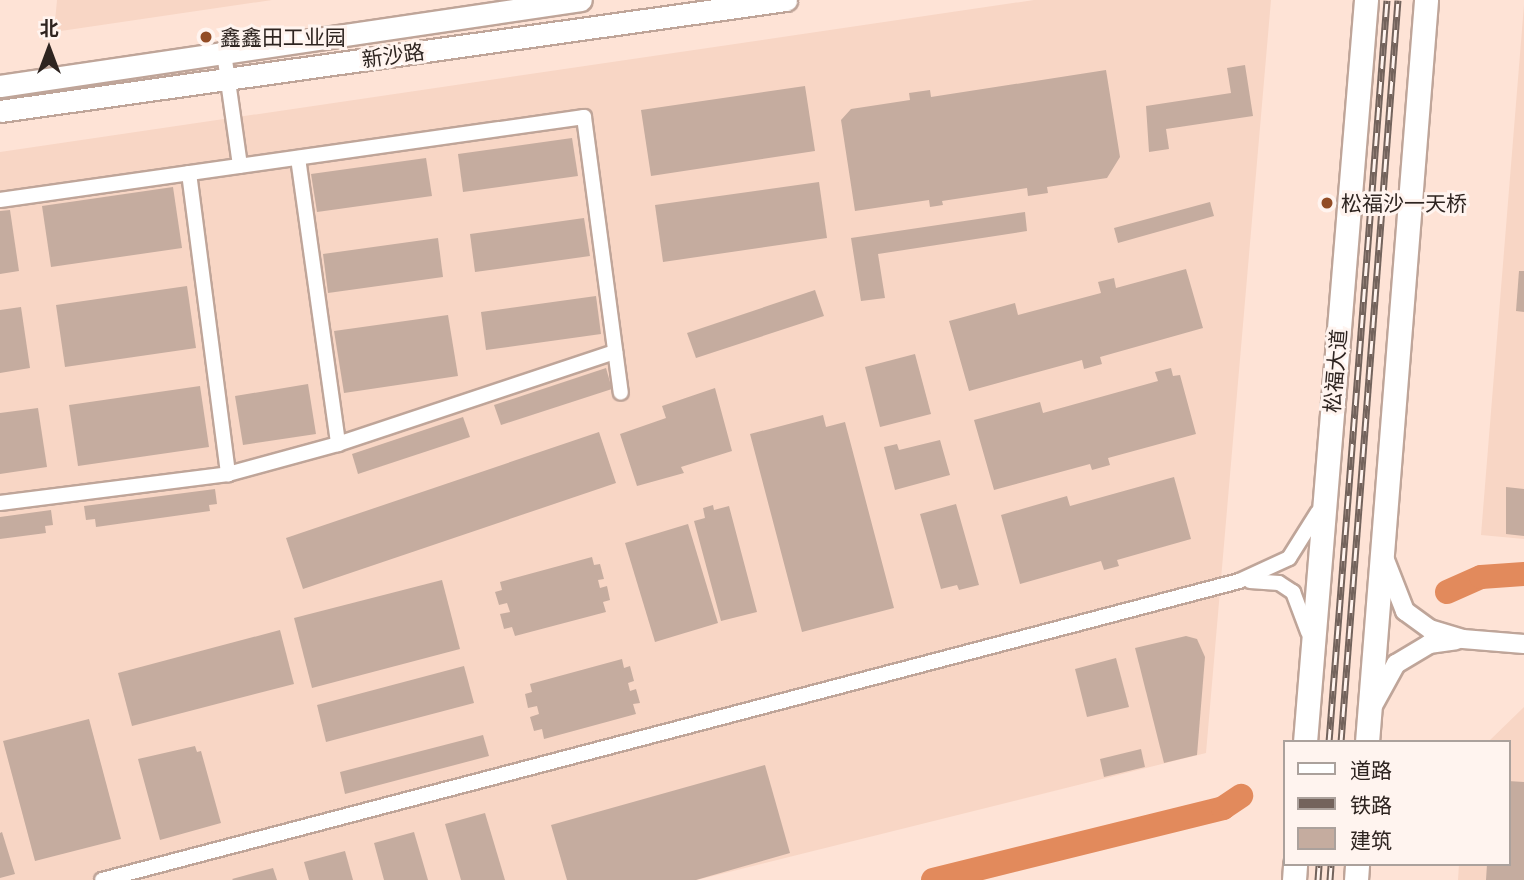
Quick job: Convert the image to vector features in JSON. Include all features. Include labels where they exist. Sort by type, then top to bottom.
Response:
[{"type":"main road","name":"新沙路","points":[[0,86],[581,0]]},
{"type":"main road","name":"新沙路","points":[[0,111],[786,0]]},
{"type":"main road","points":[[1367,740],[1426,0]]},
{"type":"main road","points":[[1423,29],[1434,0]]},
{"type":"main road","name":"松福大道","points":[[1305,740],[1365,5]]},
{"type":"street","points":[[224,53],[240,166]]},
{"type":"street","points":[[0,200],[584,117],[621,393]]},
{"type":"street","points":[[298,158],[338,444]]},
{"type":"street","points":[[189,173],[228,474]]},
{"type":"street","points":[[0,503],[228,474],[338,444],[615,352]]},
{"type":"street","points":[[102,880],[1238,581],[1289,558],[1312,527],[1325,495]]},
{"type":"street","points":[[1383,555],[1405,611],[1430,629],[1463,639],[1524,644]]},
{"type":"street","points":[[1238,581],[1268,581],[1293,592],[1304,613],[1312,651]]},
{"type":"street","points":[[1369,713],[1396,664],[1429,644],[1463,639]]},
{"type":"shaded area","points":[[57,0],[272,0],[54,32]]},
{"type":"shaded area","points":[[1034,0],[1271,0],[1206,753],[697,880],[0,880],[0,152]]},
{"type":"shaded area","points":[[1524,5],[1524,539],[1481,535]]},
{"type":"shaded area","points":[[1524,707],[1524,880],[1458,880],[1459,866],[1510,866],[1510,740],[1490,740]]},
{"type":"building","points":[[1245,65],[1253,116],[1166,129],[1169,149],[1149,152],[1146,106],[1231,93],[1227,68]]},
{"type":"building","points":[[1106,70],[1120,157],[1107,178],[1047,187],[1048,193],[1028,196],[1027,188],[942,201],[943,205],[930,207],[929,200],[855,211],[841,120],[851,109],[910,100],[909,93],[930,90],[931,97]]},
{"type":"building","points":[[805,86],[815,151],[651,176],[641,110]]},
{"type":"building","points":[[572,138],[578,176],[463,192],[458,154]]},
{"type":"building","points":[[426,158],[432,196],[317,212],[311,174]]},
{"type":"building","points":[[819,182],[827,238],[663,262],[655,205]]},
{"type":"building","points":[[173,187],[182,248],[51,267],[42,206]]},
{"type":"building","points":[[1210,202],[1214,216],[1118,243],[1114,228]]},
{"type":"building","points":[[10,210],[19,271],[0,274],[0,211]]},
{"type":"building","points":[[1025,212],[1027,231],[878,254],[885,298],[861,301],[851,238]]},
{"type":"building","points":[[584,218],[590,256],[475,272],[470,234]]},
{"type":"building","points":[[438,238],[443,277],[328,293],[323,254]]},
{"type":"building","points":[[1186,269],[1203,328],[1100,357],[1102,364],[1084,369],[1082,360],[969,391],[949,321],[1015,303],[1018,315],[1101,293],[1098,282],[1114,278],[1116,288]]},
{"type":"building","points":[[1519,271],[1524,271],[1524,312],[1516,311]]},
{"type":"building","points":[[187,286],[196,348],[65,367],[56,305]]},
{"type":"building","points":[[815,290],[824,316],[696,358],[687,333]]},
{"type":"building","points":[[596,296],[601,334],[486,350],[481,312]]},
{"type":"building","points":[[21,307],[30,368],[0,373],[0,310]]},
{"type":"building","points":[[448,315],[458,376],[344,393],[334,331]]},
{"type":"building","points":[[915,354],[931,414],[880,427],[865,367]]},
{"type":"building","points":[[606,368],[612,389],[501,425],[494,405]]},
{"type":"building","points":[[1171,368],[1173,376],[1180,375],[1196,434],[1108,458],[1110,465],[1092,470],[1090,464],[994,490],[974,420],[1040,402],[1043,413],[1158,381],[1155,372]]},
{"type":"building","points":[[308,384],[316,434],[243,445],[235,396]]},
{"type":"building","points":[[200,386],[209,447],[78,466],[69,405]]},
{"type":"building","points":[[715,388],[732,451],[681,467],[684,473],[637,486],[620,434],[666,418],[662,406]]},
{"type":"building","points":[[38,408],[47,467],[0,474],[0,413]]},
{"type":"building","points":[[823,415],[826,427],[845,422],[894,608],[802,632],[750,434]]},
{"type":"building","points":[[463,417],[470,437],[358,474],[352,454]]},
{"type":"building","points":[[599,432],[616,483],[303,589],[286,538]]},
{"type":"building","points":[[940,440],[950,475],[895,490],[884,447],[897,444],[899,450]]},
{"type":"building","points":[[1174,477],[1191,539],[1117,560],[1119,566],[1104,570],[1101,561],[1020,584],[1001,515],[1067,496],[1070,506]]},
{"type":"building","points":[[1506,487],[1524,489],[1524,536],[1506,534]]},
{"type":"building","points":[[215,489],[217,504],[209,505],[210,511],[96,527],[95,519],[86,520],[84,506]]},
{"type":"building","points":[[956,504],[979,585],[959,590],[957,585],[941,589],[920,514]]},
{"type":"building","points":[[713,505],[714,510],[729,506],[757,612],[721,621],[694,521],[705,518],[703,508]]},
{"type":"building","points":[[51,510],[53,525],[45,526],[46,533],[0,539],[0,517]]},
{"type":"building","points":[[688,524],[718,623],[655,642],[625,543]]},
{"type":"building","points":[[592,557],[594,565],[600,564],[604,579],[598,580],[600,588],[607,586],[610,600],[603,602],[606,612],[515,636],[512,627],[504,629],[500,614],[510,612],[507,603],[499,605],[495,592],[502,590],[500,582]]},
{"type":"building","points":[[442,580],[460,649],[312,688],[294,618]]},
{"type":"building","points":[[280,630],[294,684],[132,726],[118,673]]},
{"type":"building","points":[[1186,636],[1197,639],[1205,657],[1197,755],[1164,763],[1135,648]]},
{"type":"building","points":[[1116,658],[1129,707],[1087,717],[1075,669]]},
{"type":"building","points":[[622,659],[624,668],[630,666],[634,681],[628,683],[630,691],[636,689],[640,703],[633,704],[636,714],[544,739],[542,729],[534,731],[530,717],[539,714],[537,706],[528,708],[525,694],[532,692],[530,684]]},
{"type":"building","points":[[464,666],[474,703],[326,742],[317,705]]},
{"type":"building","points":[[89,719],[121,839],[35,861],[3,741]]},
{"type":"building","points":[[483,735],[489,756],[345,794],[340,772]]},
{"type":"building","points":[[195,746],[197,752],[201,751],[221,823],[160,840],[138,759]]},
{"type":"building","points":[[1141,749],[1145,767],[1104,777],[1100,759]]},
{"type":"building","points":[[765,765],[790,853],[696,880],[567,880],[551,825]]},
{"type":"building","points":[[1510,781],[1524,782],[1524,880],[1486,880],[1487,866],[1510,866]]},
{"type":"building","points":[[485,813],[505,880],[461,880],[445,824]]},
{"type":"building","points":[[2,832],[15,874],[0,878],[0,833]]},
{"type":"building","points":[[414,832],[428,880],[384,880],[374,843]]},
{"type":"building","points":[[345,851],[353,880],[309,880],[304,862]]},
{"type":"building","points":[[273,868],[277,880],[232,879]]},
{"type":"waterway","points":[[1447,592],[1481,577],[1524,574]]},
{"type":"waterway","points":[[933,880],[1223,808],[1241,796]]},
{"type":"railway","points":[[1329,740],[1387,0]]},
{"type":"railway","points":[[1341,740],[1398,0]]},
{"type":"railway","points":[[1318,880],[1319,866]]},
{"type":"railway","points":[[1330,880],[1331,866]]},
{"type":"place","name":"鑫鑫田工业园","points":[[206,37]]},
{"type":"place","name":"松福沙一天桥","points":[[1327,203]]}]
